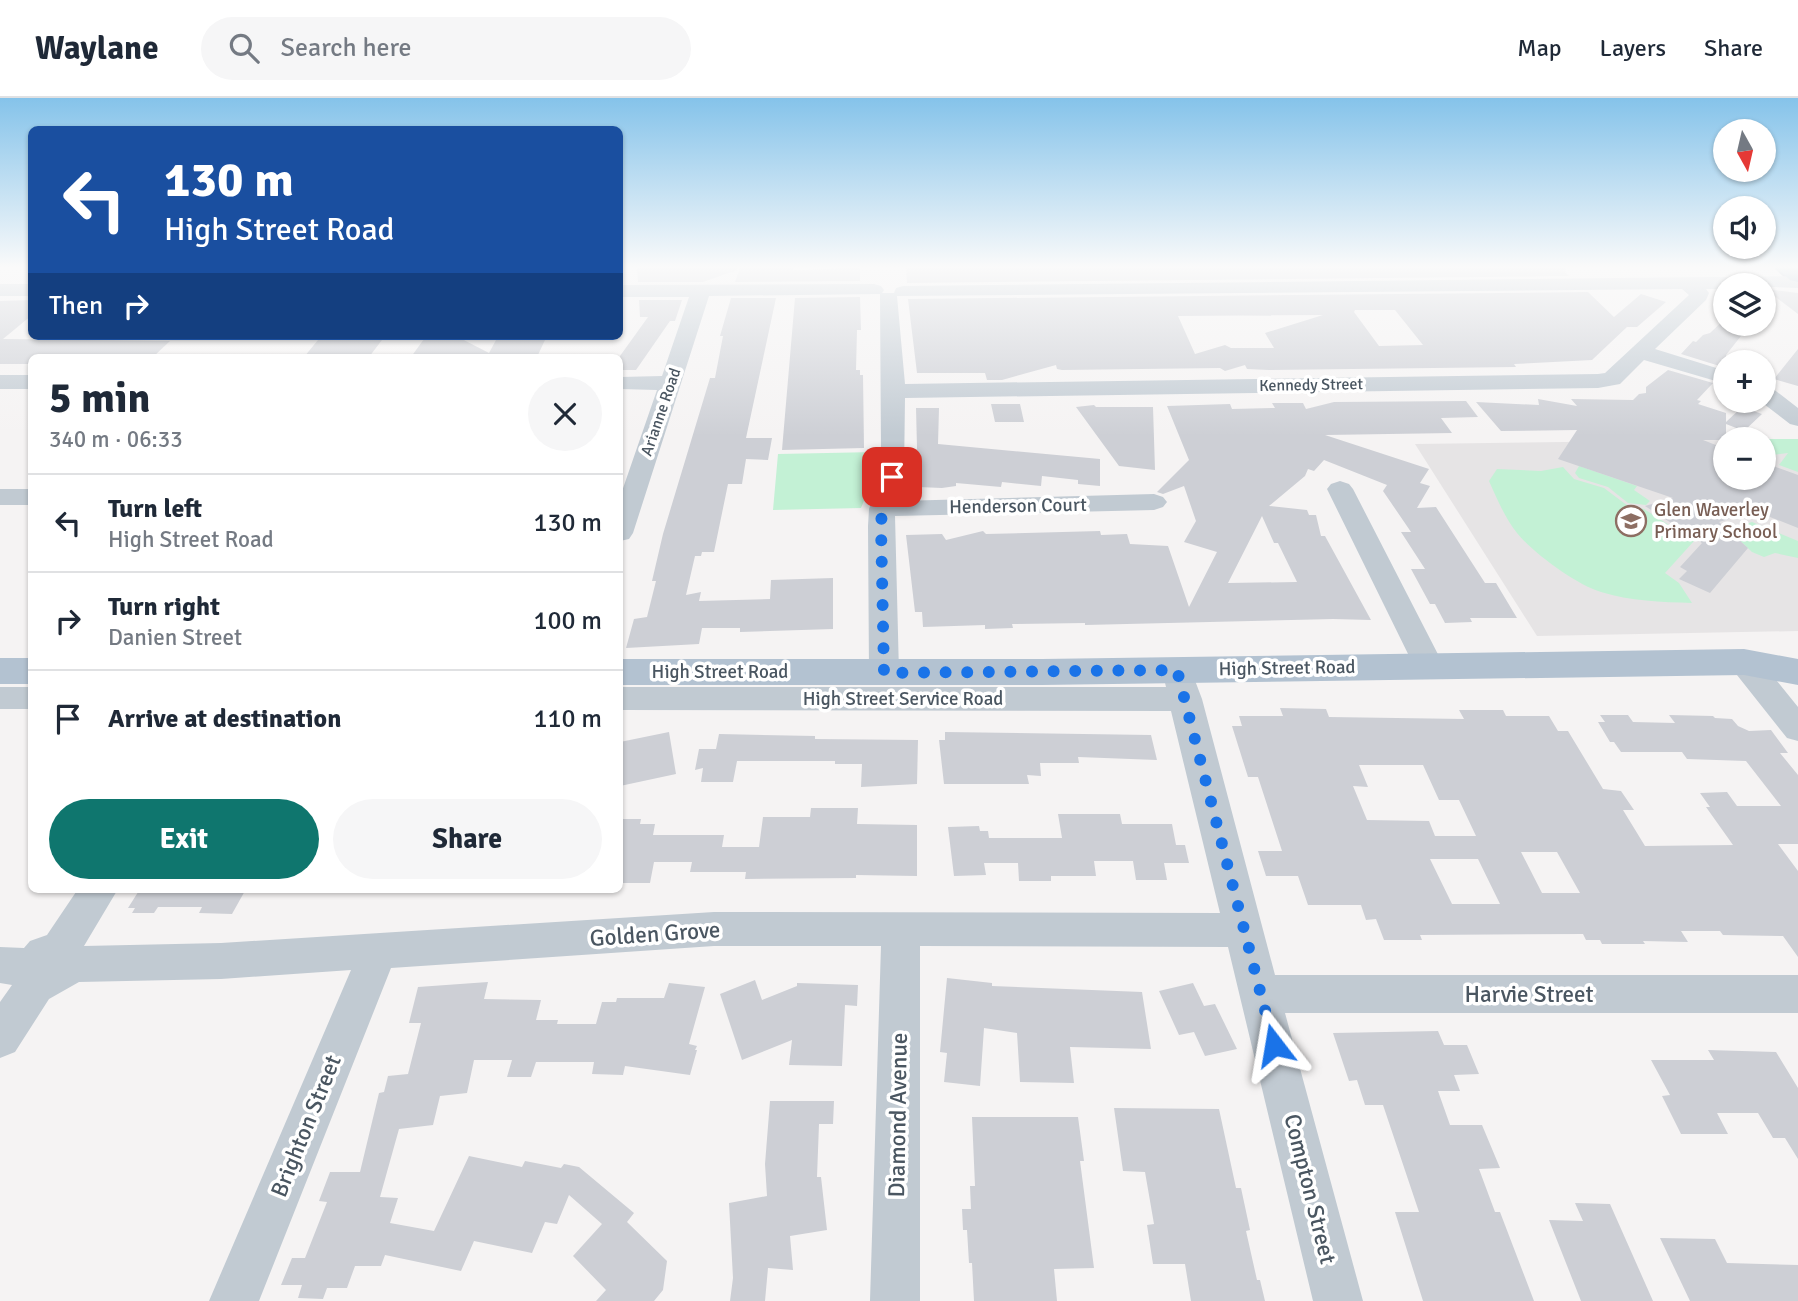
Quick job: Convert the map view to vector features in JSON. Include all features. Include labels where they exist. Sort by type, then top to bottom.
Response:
[{"type":"main road","name":"High Street Road","points":[[1744,662],[1772,650],[1798,649]]},
{"type":"main road","name":"High Street Road","points":[[623,672],[884,673],[1182,685],[1427,664],[1744,662],[1798,672]]},
{"type":"main road","points":[[0,671],[28,671]]},
{"type":"street","name":"Arianne Road","points":[[625,499],[672,383],[691,324]]},
{"type":"street","points":[[884,673],[882,509],[892,477],[893,391],[890,324]]},
{"type":"street","name":"Kennedy Street","points":[[893,391],[1598,381],[1612,379],[1643,351],[1662,324]]},
{"type":"street","points":[[1643,351],[1713,374]]},
{"type":"street","points":[[0,382],[28,382]]},
{"type":"street","points":[[623,383],[672,383]]},
{"type":"street","points":[[1776,402],[1798,419]]},
{"type":"street","points":[[1339,489],[1427,664]]},
{"type":"street","points":[[0,497],[28,497]]},
{"type":"street","name":"Henderson Court","points":[[882,509],[1154,502]]},
{"type":"street","points":[[1744,662],[1798,729]]},
{"type":"street","name":"High Street Service Road","points":[[623,699],[1182,685]]},
{"type":"street","name":"Compton Street","points":[[1182,685],[1338,1301]]},
{"type":"street","points":[[0,698],[28,698]]},
{"type":"street","points":[[0,1038],[39,965],[96,893]]},
{"type":"street","name":"Golden Grove","points":[[39,965],[221,961],[714,929],[1243,930]]},
{"type":"street","name":"Diamond Avenue","points":[[895,1301],[901,929]]},
{"type":"street","name":"Brighton Street","points":[[234,1301],[377,951]]},
{"type":"street","name":"Harvie Street","points":[[1261,994],[1798,994]]},
{"type":"shaded area","name":"Glen Waverley Primary School","points":[[1776,439],[1798,439],[1798,631],[1537,636],[1415,444],[1713,440],[1713,490],[1776,490]]},
{"type":"green space","points":[[1776,439],[1798,439],[1798,472],[1779,465],[1788,453],[1776,454]]},
{"type":"green space","points":[[876,452],[872,481],[861,508],[773,510],[778,454]]},
{"type":"green space","points":[[1579,466],[1637,486],[1634,490],[1650,501],[1646,505],[1628,503],[1608,487],[1579,478],[1575,473]]},
{"type":"green space","points":[[1563,467],[1574,479],[1604,488],[1628,506],[1644,509],[1694,541],[1665,573],[1679,583],[1692,603],[1635,599],[1601,592],[1568,576],[1524,541],[1509,521],[1489,481],[1497,469],[1541,471]]},
{"type":"green space","points":[[1752,522],[1798,541],[1798,558],[1775,553],[1764,557],[1752,552],[1729,530]]},
{"type":"building","points":[[0,324],[21,324],[3,339],[170,341],[156,354],[28,354],[28,364],[0,364]]},
{"type":"building","points":[[643,324],[668,324],[636,370],[623,370],[621,354]]},
{"type":"building","points":[[723,324],[770,324],[746,438],[772,438],[768,460],[746,459],[742,484],[728,484],[714,552],[702,552],[701,556],[695,556],[686,595],[701,592],[699,601],[770,599],[771,580],[833,578],[833,629],[740,632],[740,628],[702,628],[699,644],[626,648],[634,619],[647,617],[663,534],[710,378],[715,378],[723,336],[720,336]]},
{"type":"building","points":[[793,324],[861,324],[861,330],[857,330],[856,370],[860,370],[860,375],[863,375],[864,448],[782,450]]},
{"type":"building","points":[[911,324],[1182,324],[1195,354],[1225,345],[1231,348],[1274,348],[1265,333],[1294,324],[1363,324],[1379,346],[1423,345],[1406,324],[1640,324],[1627,327],[1592,360],[1514,364],[1516,367],[1269,370],[1247,369],[1245,365],[1225,371],[1220,368],[1062,370],[1057,369],[1056,365],[1002,380],[987,380],[985,373],[917,373]]},
{"type":"building","points":[[1713,330],[1713,336],[1741,336],[1730,350],[1713,350],[1713,364],[1681,354],[1703,335]]},
{"type":"building","points":[[318,340],[382,340],[371,354],[306,354]]},
{"type":"building","points":[[423,340],[464,340],[489,353],[496,340],[545,340],[538,354],[413,354]]},
{"type":"building","points":[[1798,349],[1798,386],[1776,380]]},
{"type":"building","points":[[1668,370],[1713,383],[1697,400],[1701,401],[1698,404],[1713,409],[1713,413],[1726,413],[1726,422],[1736,413],[1762,414],[1748,427],[1726,424],[1726,427],[1713,427],[1713,440],[1703,440],[1713,444],[1713,490],[1776,490],[1776,467],[1798,475],[1798,528],[1755,511],[1719,522],[1748,548],[1710,593],[1679,579],[1687,571],[1680,567],[1702,543],[1645,506],[1673,498],[1558,459],[1577,430],[1501,431],[1476,402],[1539,405],[1538,399],[1577,406],[1571,399],[1633,400],[1639,394],[1646,393],[1646,387]]},
{"type":"building","points":[[1466,401],[1478,417],[1441,418],[1452,433],[1325,435],[1429,469],[1420,483],[1430,486],[1417,508],[1436,507],[1485,583],[1496,583],[1517,618],[1470,618],[1472,622],[1445,623],[1435,604],[1430,604],[1411,569],[1425,569],[1401,532],[1411,532],[1383,491],[1387,485],[1324,460],[1314,471],[1308,469],[1305,476],[1269,506],[1307,510],[1309,515],[1316,515],[1321,536],[1325,536],[1371,620],[1012,624],[1013,628],[985,629],[985,625],[923,627],[922,612],[915,612],[906,535],[942,534],[946,540],[983,531],[986,534],[1100,531],[1101,535],[1127,534],[1130,544],[1168,546],[1189,607],[1217,552],[1184,542],[1196,521],[1184,486],[1163,494],[1157,492],[1189,460],[1167,406],[1230,404],[1232,409],[1275,408],[1272,403],[1303,403],[1306,409],[1334,402]],"holes":[[[1262,516],[1274,543],[1278,543],[1297,582],[1228,583]]]},
{"type":"building","points":[[991,404],[1020,404],[1024,422],[995,422]]},
{"type":"building","points":[[1076,407],[1153,407],[1155,470],[1119,466]]},
{"type":"building","points":[[916,408],[939,408],[938,444],[1100,459],[1100,486],[1078,484],[1078,480],[1042,476],[1041,486],[1002,482],[1001,487],[956,483],[956,486],[942,488],[918,487]]},
{"type":"building","points":[[1280,708],[1326,709],[1329,717],[1464,719],[1459,710],[1503,710],[1506,716],[1549,716],[1558,731],[1568,731],[1603,789],[1621,791],[1634,810],[1623,810],[1645,846],[1733,845],[1706,807],[1710,807],[1700,793],[1727,792],[1737,806],[1781,806],[1746,761],[1687,759],[1682,752],[1621,752],[1614,742],[1610,742],[1598,722],[1605,722],[1600,715],[1628,715],[1633,722],[1675,723],[1669,715],[1713,716],[1732,719],[1738,726],[1749,731],[1771,730],[1788,753],[1780,753],[1798,775],[1798,844],[1778,844],[1798,871],[1798,957],[1783,936],[1723,935],[1720,931],[1681,931],[1688,942],[1643,941],[1645,944],[1602,944],[1600,940],[1586,940],[1583,934],[1420,935],[1422,940],[1384,940],[1376,919],[1366,920],[1361,905],[1308,905],[1298,876],[1266,876],[1258,851],[1282,851],[1258,777],[1248,777],[1232,726],[1242,726],[1239,716],[1283,716]],"holes":[[[1359,765],[1423,765],[1439,800],[1459,800],[1476,836],[1435,836],[1429,821],[1367,820],[1353,786],[1368,787]],[[1521,852],[1557,852],[1580,893],[1542,893]],[[1430,859],[1478,859],[1500,904],[1452,904]]]},
{"type":"building","points":[[669,732],[676,774],[623,785],[623,741]]},
{"type":"building","points":[[945,732],[1151,735],[1157,760],[1078,757],[1079,763],[1040,763],[1041,776],[1027,775],[1029,784],[944,784],[939,740],[945,740]]},
{"type":"building","points":[[719,734],[815,736],[815,739],[918,740],[917,784],[861,787],[862,764],[835,764],[835,761],[737,761],[733,782],[701,782],[703,768],[695,770],[699,749],[716,749]]},
{"type":"building","points":[[811,808],[858,808],[857,824],[917,825],[917,876],[745,879],[746,872],[690,872],[692,862],[654,862],[650,883],[623,883],[623,819],[641,819],[640,824],[655,824],[653,835],[724,835],[722,847],[759,847],[763,817],[810,817]]},
{"type":"building","points":[[1058,814],[1120,814],[1122,824],[1172,824],[1176,845],[1185,845],[1189,863],[1164,863],[1167,880],[1136,880],[1133,861],[1094,861],[1096,876],[1051,876],[1051,881],[1019,881],[1018,863],[984,863],[986,875],[954,876],[948,827],[979,826],[980,831],[988,831],[989,838],[1062,838]]},
{"type":"building","points":[[137,893],[244,893],[232,914],[199,913],[202,907],[158,907],[154,913],[132,913],[135,908],[128,908]]},
{"type":"building","points":[[947,978],[992,983],[992,986],[1142,992],[1151,1049],[1070,1047],[1074,1083],[1020,1082],[1017,1033],[984,1028],[980,1086],[944,1082],[947,1053],[940,1052]]},
{"type":"building","points":[[755,980],[762,1000],[797,986],[797,983],[858,985],[857,1006],[845,1005],[842,1066],[789,1065],[792,1040],[742,1060],[720,994]]},
{"type":"building","points":[[488,982],[484,999],[541,1000],[536,1020],[558,1020],[557,1024],[596,1024],[602,1002],[616,1002],[617,998],[664,998],[669,983],[705,987],[689,1044],[697,1046],[690,1075],[625,1066],[623,1075],[592,1074],[594,1062],[536,1062],[531,1077],[507,1077],[512,1060],[474,1060],[467,1093],[440,1096],[433,1125],[399,1129],[380,1197],[398,1198],[390,1223],[434,1231],[469,1156],[522,1167],[525,1161],[561,1168],[564,1164],[579,1167],[634,1213],[627,1222],[667,1261],[663,1290],[654,1301],[596,1301],[606,1290],[573,1256],[602,1224],[569,1195],[557,1224],[545,1222],[532,1253],[474,1241],[461,1271],[385,1255],[381,1266],[355,1266],[347,1288],[327,1288],[323,1299],[298,1298],[302,1285],[281,1285],[292,1258],[305,1258],[327,1202],[319,1201],[330,1172],[360,1172],[379,1093],[384,1092],[388,1076],[408,1074],[421,1023],[409,1023],[418,987]]},
{"type":"building","points":[[1193,983],[1204,1006],[1215,1004],[1237,1049],[1205,1056],[1194,1032],[1179,1035],[1159,991]]},
{"type":"building","points":[[1438,1031],[1444,1045],[1467,1045],[1479,1074],[1454,1075],[1460,1091],[1438,1091],[1450,1125],[1482,1125],[1500,1168],[1479,1169],[1495,1212],[1500,1212],[1534,1301],[1423,1301],[1395,1212],[1419,1212],[1383,1105],[1365,1105],[1357,1080],[1349,1081],[1333,1033]]},
{"type":"building","points":[[1708,1050],[1776,1052],[1798,1088],[1798,1159],[1785,1138],[1773,1138],[1758,1113],[1717,1113],[1728,1134],[1681,1134],[1662,1096],[1670,1095],[1651,1060],[1714,1060]]},
{"type":"building","points":[[770,1101],[834,1101],[833,1124],[819,1124],[817,1177],[821,1177],[827,1230],[790,1236],[793,1270],[768,1268],[765,1301],[730,1301],[733,1278],[729,1203],[767,1196],[765,1164]]},
{"type":"building","points":[[1114,1108],[1219,1109],[1236,1188],[1241,1188],[1250,1230],[1246,1231],[1257,1280],[1260,1280],[1265,1301],[1191,1301],[1185,1264],[1153,1264],[1147,1225],[1154,1224],[1145,1172],[1123,1171]]},
{"type":"building","points":[[972,1117],[1078,1117],[1084,1161],[1080,1161],[1094,1268],[1054,1269],[1057,1301],[974,1301],[972,1263],[969,1263],[967,1230],[963,1230],[962,1209],[971,1209],[970,1186],[975,1186]]},
{"type":"building","points":[[1575,1203],[1610,1204],[1653,1301],[1581,1301],[1549,1220],[1583,1221]]},
{"type":"building","points":[[1660,1238],[1715,1239],[1727,1263],[1798,1265],[1798,1301],[1690,1301]]},
{"type":"place","name":"Glen Waverley Primary School","points":[[1631,521]]},
{"type":"route","points":[[892,477],[882,509],[881,526],[884,673],[1177,670],[1274,1045]]}]
